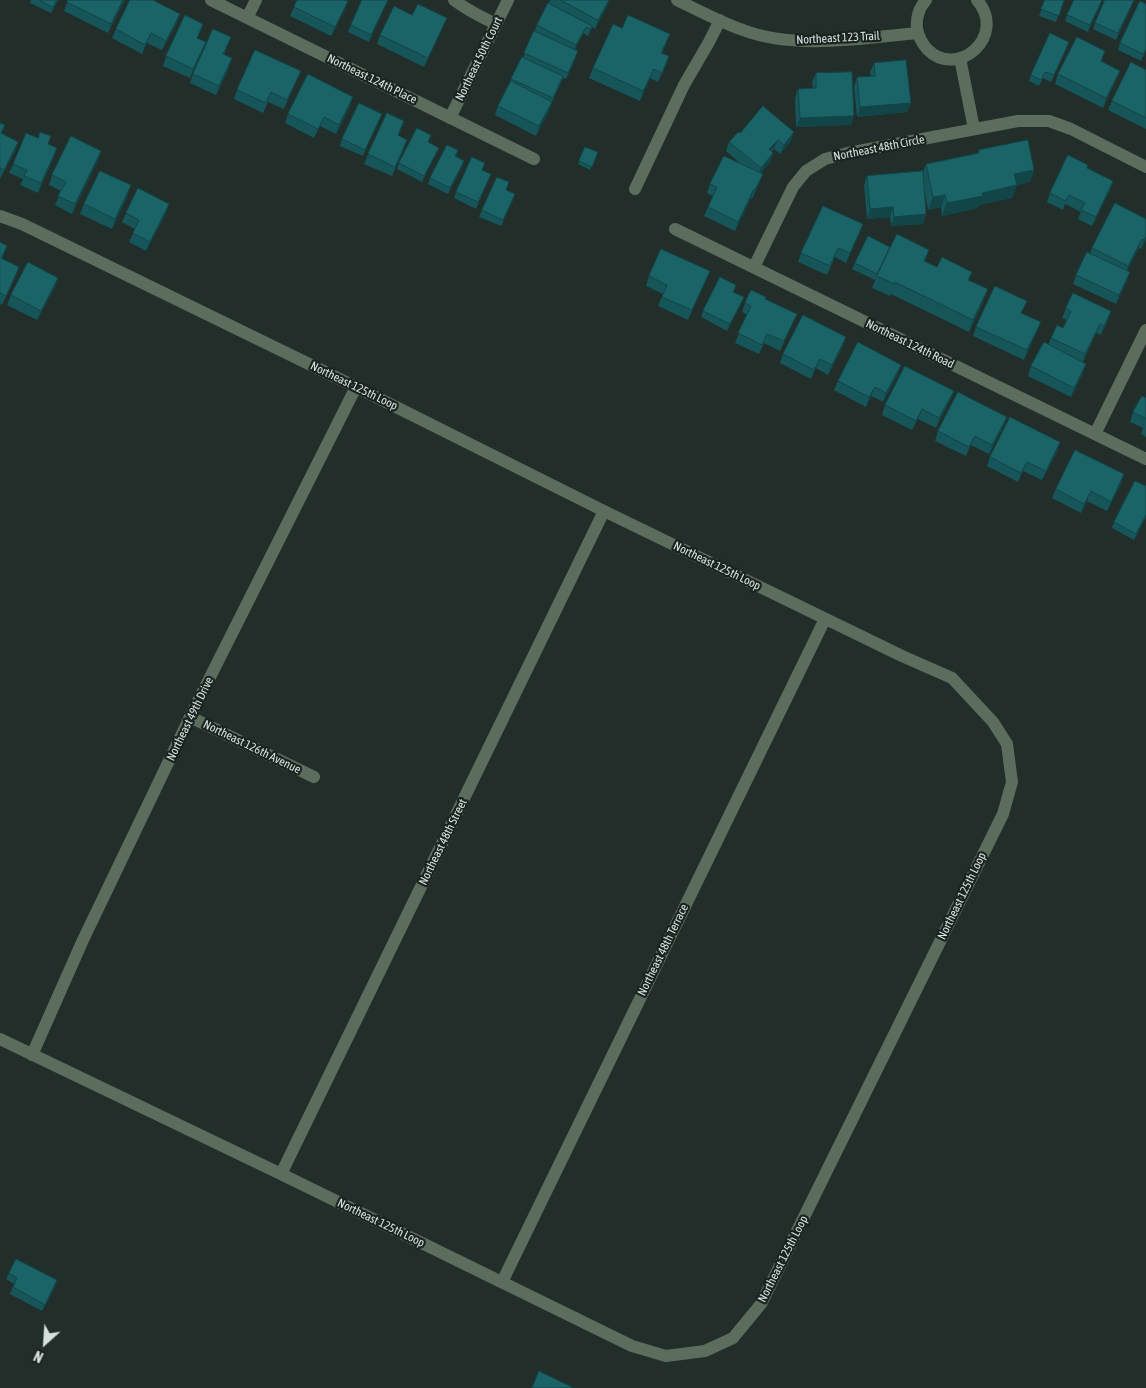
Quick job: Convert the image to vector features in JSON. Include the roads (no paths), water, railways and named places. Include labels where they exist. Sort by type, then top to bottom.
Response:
[{"type":"street","name":"Northeast 124th Place","points":[[210,0],[534,159]]},
{"type":"street","points":[[246,18],[256,0]]},
{"type":"street","points":[[454,0],[496,24]]},
{"type":"street","name":"Northeast 50th Court","points":[[450,118],[508,0]]},
{"type":"street","name":"Northeast 123 Trail","points":[[677,0],[744,31],[782,40],[840,40],[917,32]]},
{"type":"street","points":[[926,0],[918,12],[917,32],[929,51],[949,59],[960,58],[969,54],[983,40],[986,20],[984,10],[977,0]]},
{"type":"street","points":[[635,189],[684,85],[720,20]]},
{"type":"street","points":[[960,58],[974,129]]},
{"type":"street","name":"Northeast 48th Circle","points":[[754,267],[793,187],[806,172],[825,159],[848,153],[1018,121],[1049,121],[1071,129],[1146,167]]},
{"type":"street","name":"Northeast 125th Loop","points":[[0,216],[22,224],[825,619],[952,678],[993,722],[1007,744],[1012,782],[1003,814],[761,1304],[732,1338],[705,1351],[666,1356],[632,1346],[0,1039]]},
{"type":"street","name":"Northeast 124th Road","points":[[675,229],[1146,459]]},
{"type":"street","points":[[1095,434],[1146,330]]},
{"type":"street","name":"Northeast 49th Drive","points":[[32,1055],[83,940],[190,718],[356,387]]},
{"type":"street","name":"Northeast 48th Street","points":[[281,1174],[604,511]]},
{"type":"street","name":"Northeast 48th Terrace","points":[[502,1282],[825,619]]},
{"type":"street","name":"Northeast 126th Avenue","points":[[190,718],[314,777]]}]
